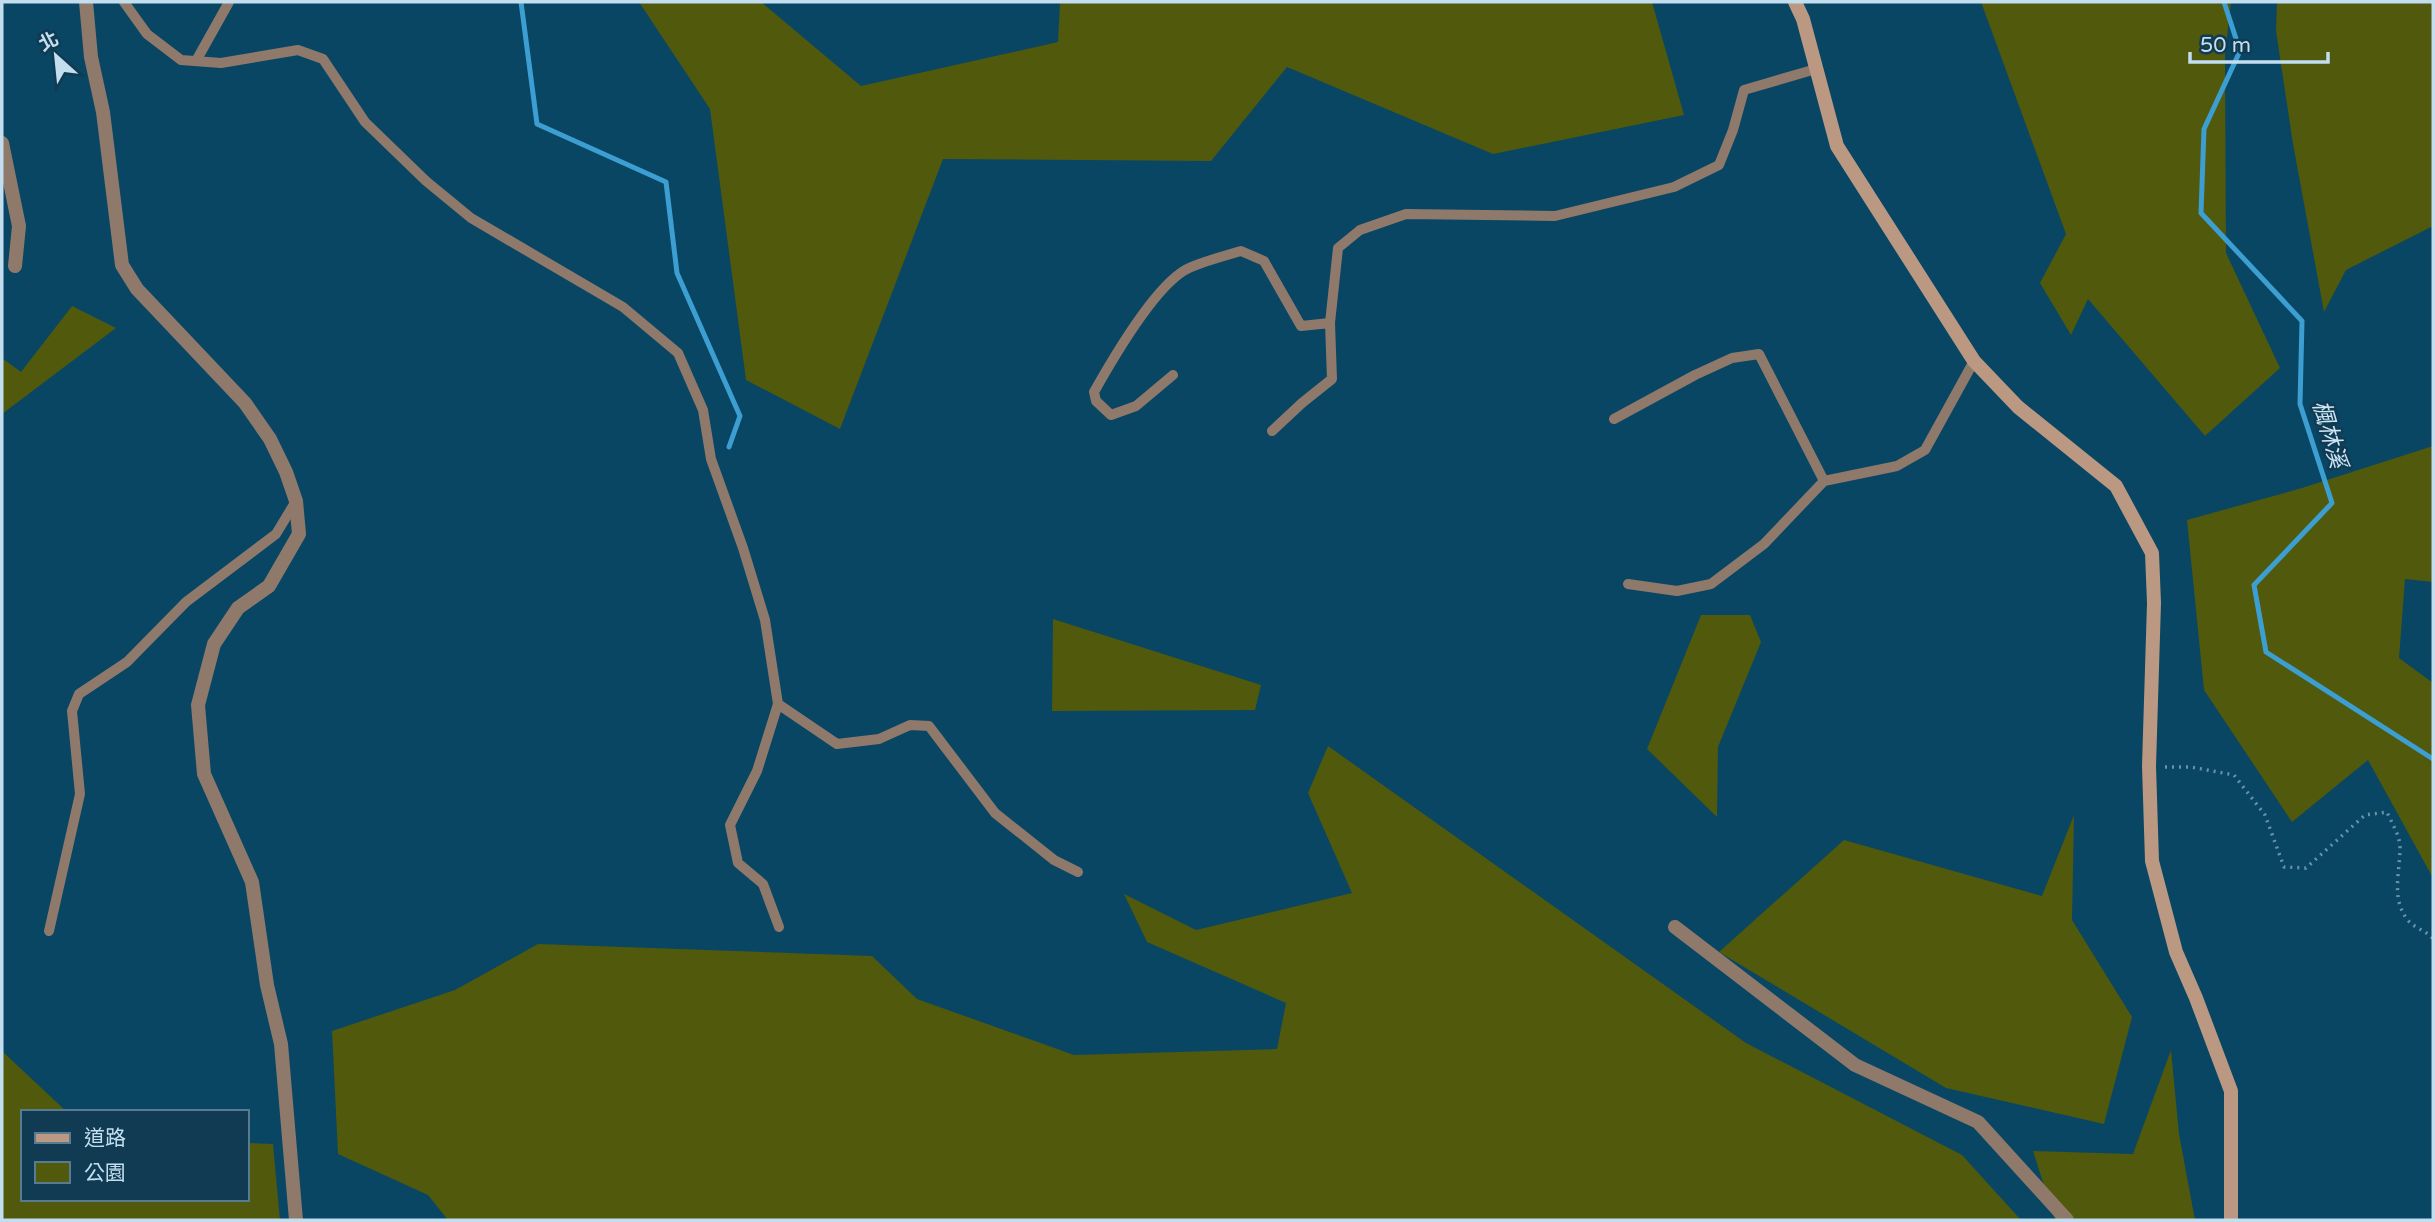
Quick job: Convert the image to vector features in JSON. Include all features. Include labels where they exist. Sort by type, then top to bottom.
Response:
[{"type":"street","points":[[86,2],[91,57],[103,112],[122,265],[137,289],[245,403],[270,439],[296,501],[299,534],[269,586],[238,608],[214,644],[198,705],[204,774],[252,882],[267,985],[281,1044],[296,1220]]},
{"type":"street","points":[[1795,2],[1837,146],[1974,361],[2018,407],[2116,486],[2152,553],[2154,603],[2149,766],[2152,861],[2176,953],[2231,1091],[2231,1220]]},
{"type":"street","points":[[2,143],[19,226],[15,266]]},
{"type":"street","points":[[1675,927],[1855,1065],[1978,1122],[2067,1220]]},
{"type":"lane","points":[[124,2],[147,34],[181,60],[221,63],[298,50],[323,59],[365,122],[426,181],[471,218],[623,307],[678,353],[703,410],[711,459],[743,548],[765,621],[778,704],[757,771],[730,825],[738,863],[763,884],[779,927]]},
{"type":"lane","points":[[196,61],[229,2]]},
{"type":"lane","points":[[1272,431],[1332,379],[1330,323],[1338,248],[1360,230],[1406,214],[1555,216],[1674,187],[1719,165],[1733,130],[1744,90],[1816,69]]},
{"type":"lane","points":[[1173,375],[1136,406],[1111,415],[1096,401],[1094,392],[1152,300],[1186,269],[1230,254],[1241,251],[1264,261],[1301,326],[1330,323]]},
{"type":"lane","points":[[1614,419],[1732,358],[1759,354],[1824,481]]},
{"type":"lane","points":[[1628,584],[1676,591],[1711,584],[1764,544],[1824,481],[1897,466],[1926,450],[1974,361]]},
{"type":"lane","points":[[49,931],[80,794],[72,711],[79,694],[127,662],[186,602],[276,534],[296,501]]},
{"type":"lane","points":[[778,704],[836,744],[879,739],[910,725],[929,726],[995,813],[1054,860],[1078,872]]},
{"type":"path","points":[[2149,766],[2191,767],[2234,775],[2265,815],[2284,867],[2306,868],[2365,815],[2387,812],[2400,847],[2397,878],[2407,921],[2428,932],[2433,939]]},
{"type":"green space","points":[[639,2],[761,2],[861,86],[1058,42],[1060,2],[1652,2],[1684,115],[1493,154],[1287,67],[1211,161],[943,159],[840,429],[746,380],[710,109]]},
{"type":"green space","points":[[1981,2],[2231,2],[2225,54],[2226,253],[2280,368],[2205,436],[2088,299],[2071,335],[2040,283],[2066,234]]},
{"type":"green space","points":[[2277,2],[2433,2],[2433,226],[2346,270],[2324,312],[2293,144],[2276,31]]},
{"type":"green space","points":[[72,306],[116,328],[2,414],[2,358],[21,372]]},
{"type":"green space","points":[[2433,446],[2433,582],[2405,579],[2399,658],[2433,683],[2433,878],[2368,760],[2292,822],[2204,690],[2187,520],[2302,488]]},
{"type":"green space","points":[[1701,615],[1750,615],[1761,642],[1718,747],[1717,817],[1647,749]]},
{"type":"green space","points":[[1053,619],[1261,685],[1255,710],[1052,711]]},
{"type":"green space","points":[[1328,746],[1746,1043],[1962,1155],[2021,1220],[448,1220],[428,1195],[338,1154],[332,1031],[455,990],[538,944],[872,956],[917,999],[1074,1055],[1277,1049],[1286,1003],[1147,942],[1124,894],[1196,930],[1352,893],[1308,793]]},
{"type":"green space","points":[[2074,815],[2072,920],[2132,1017],[2104,1124],[1946,1088],[1719,952],[1844,840],[2042,896]]},
{"type":"green space","points":[[2171,1050],[2179,1134],[2195,1220],[2055,1220],[2033,1151],[2133,1154]]},
{"type":"green space","points":[[2,1051],[65,1110],[21,1110],[21,1201],[248,1201],[248,1143],[273,1144],[280,1220],[2,1220]]},
{"type":"waterway","points":[[521,2],[537,124],[666,182],[677,273],[740,416],[729,447]]},
{"type":"waterway","name":"楓林溪","points":[[2224,2],[2240,51],[2204,129],[2201,213],[2302,321],[2300,404],[2332,503],[2254,585],[2266,652],[2433,759]]}]
